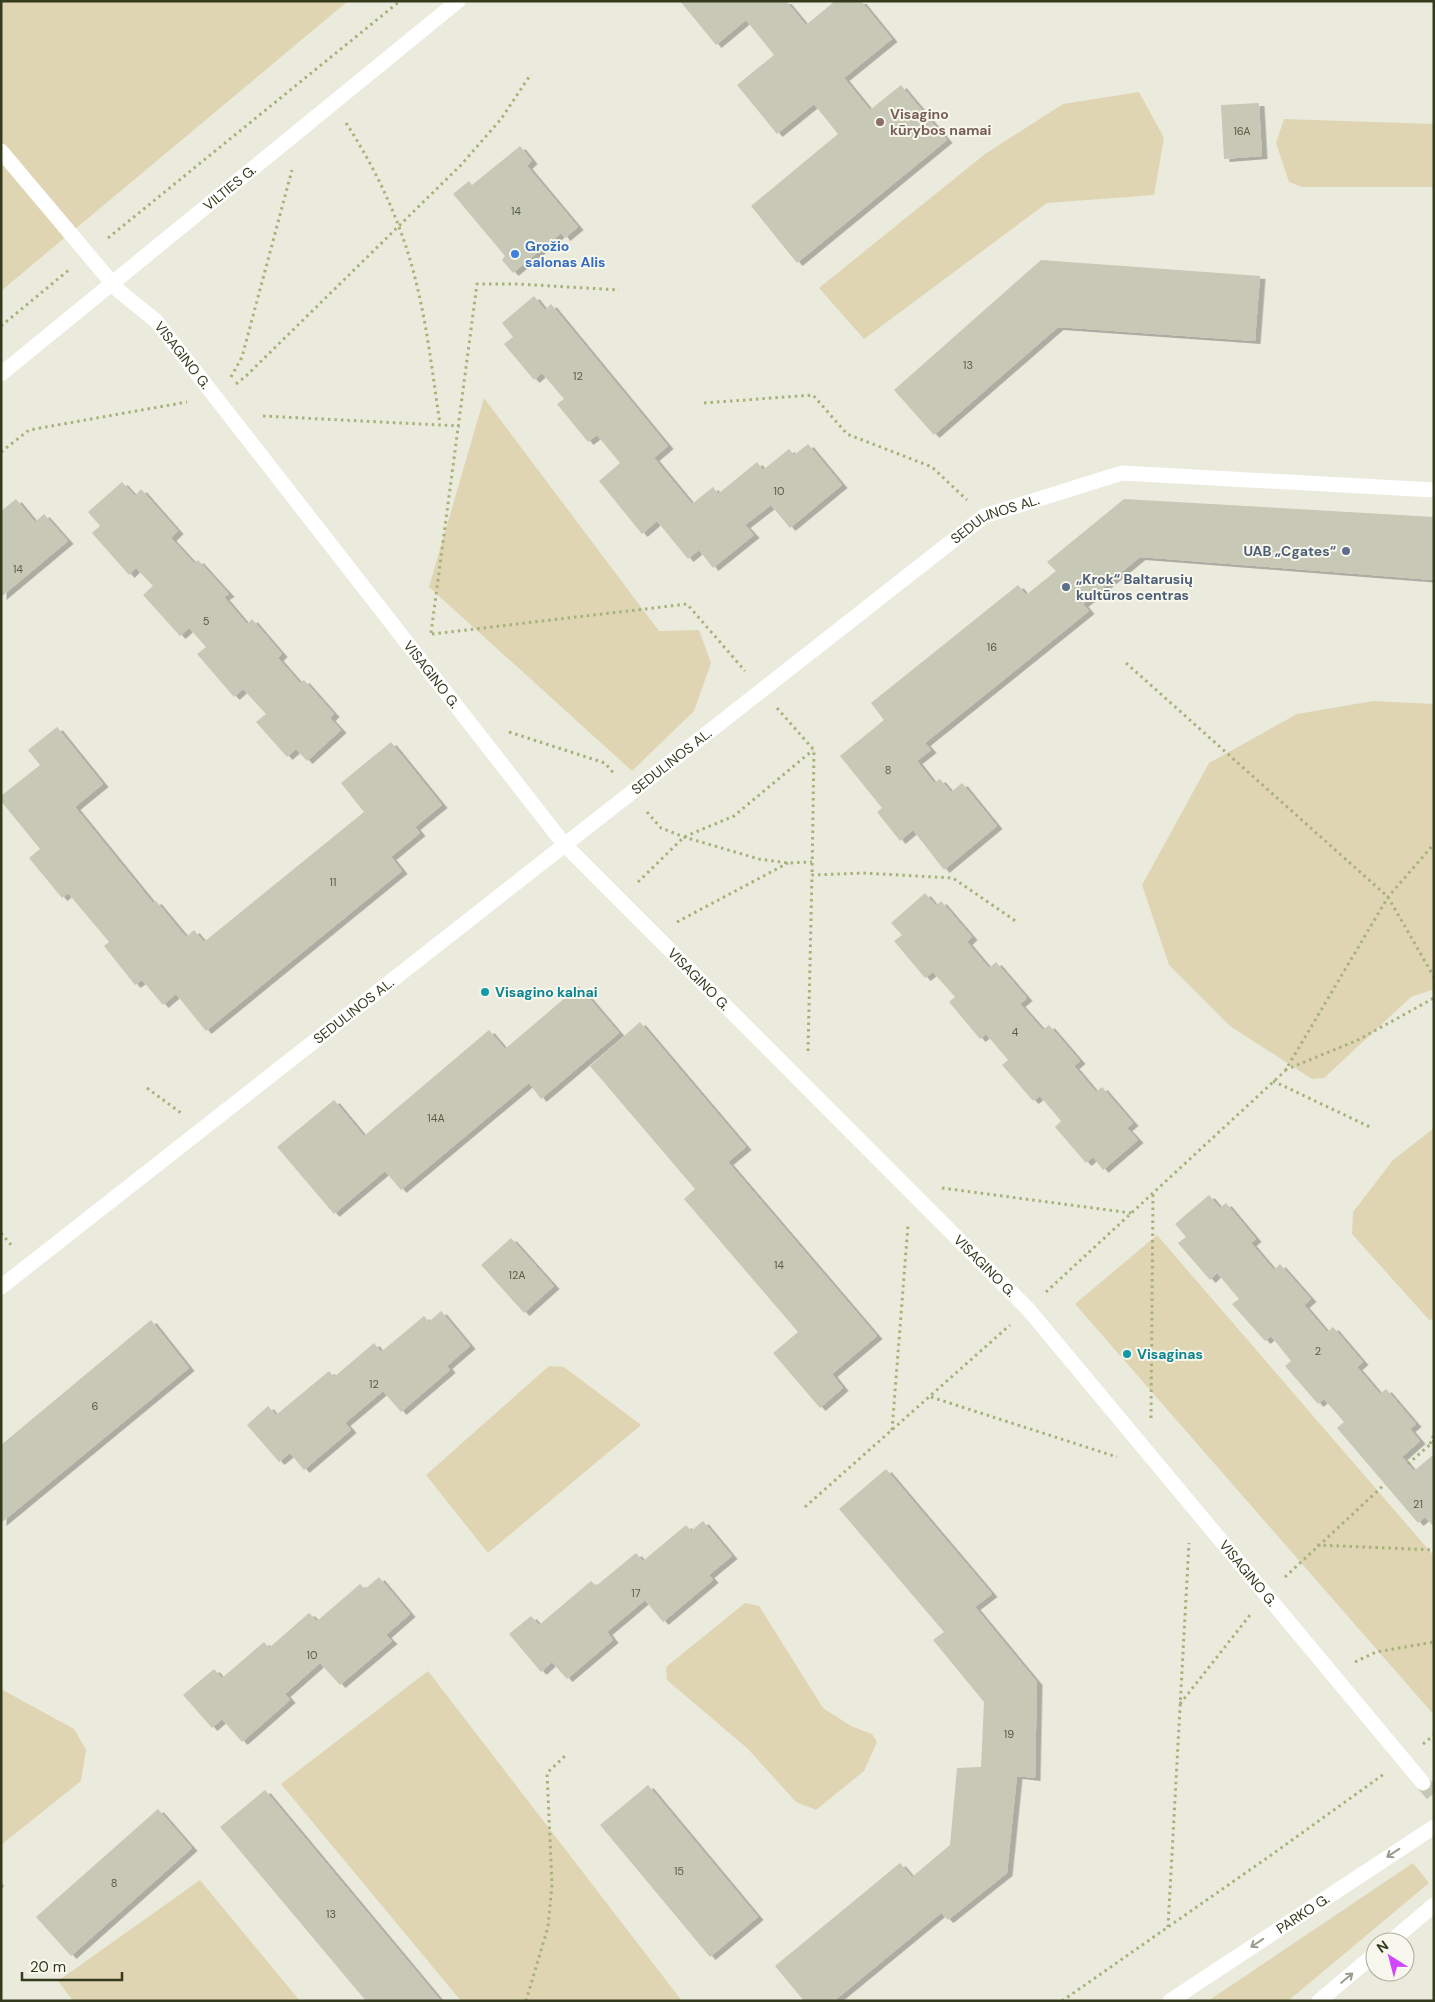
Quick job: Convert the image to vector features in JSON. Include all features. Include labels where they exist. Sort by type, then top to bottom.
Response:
[{"type":"street","name":"VILTIES G.","points":[[1,374],[458,1]]},
{"type":"street","name":"VISAGINO G.","points":[[1,151],[112,284],[156,321],[564,844],[1028,1309],[1424,1783]]},
{"type":"street","name":"SEDULINOS AL.","points":[[1,1288],[984,516],[1122,473],[1434,490]]},
{"type":"street","name":"PARKO G.","points":[[1170,2001],[1434,1826]]},
{"type":"street","points":[[1402,1932],[1434,1905]]},
{"type":"street","points":[[1319,2001],[1365,1962]]},
{"type":"path","points":[[1,326],[400,1]]},
{"type":"path","points":[[1,452],[29,430],[181,402],[218,399],[246,376],[472,152],[501,118],[531,74]]},
{"type":"path","points":[[333,104],[361,147],[399,226],[417,285],[440,424]]},
{"type":"path","points":[[218,399],[242,357],[292,169],[286,142]]},
{"type":"path","points":[[431,634],[460,426],[477,284],[518,284],[619,290]]},
{"type":"path","points":[[704,403],[813,395],[847,434],[932,467],[984,516]]},
{"type":"path","points":[[230,415],[460,426]]},
{"type":"path","points":[[412,649],[431,634],[687,604],[814,750],[807,1087]]},
{"type":"path","points":[[1126,663],[1388,897],[1433,972],[1434,977]]},
{"type":"path","points":[[466,718],[605,763],[661,828],[684,837],[760,859],[788,863],[812,862]]},
{"type":"path","points":[[620,900],[684,837],[734,816],[814,750]]},
{"type":"path","points":[[1285,1071],[1388,897],[1434,844]]},
{"type":"path","points":[[654,934],[788,863]]},
{"type":"path","points":[[812,875],[863,873],[952,878],[1017,922]]},
{"type":"path","points":[[1210,1142],[1285,1071],[1358,1040],[1434,998]]},
{"type":"path","points":[[1273,1081],[1370,1127]]},
{"type":"path","points":[[147,1088],[203,1129]]},
{"type":"path","points":[[892,1431],[906,1186],[1131,1213]]},
{"type":"path","points":[[1151,1456],[1153,1193]]},
{"type":"path","points":[[930,1397],[1117,1457]]},
{"type":"path","points":[[1429,1447],[1434,1434]]},
{"type":"path","points":[[1408,1464],[1434,1441]]},
{"type":"path","points":[[1168,1927],[1192,1505]]},
{"type":"path","points":[[1317,1545],[1434,1550]]},
{"type":"path","points":[[1376,1652],[1434,1642]]},
{"type":"path","points":[[1062,2001],[1404,1760],[1434,1735]]},
{"type":"path","points":[[526,2001],[548,1927],[552,1884],[547,1773],[567,1754]]},
{"type":"path","points":[[1,1886],[6,1887]]},
{"type":"shaded area","points":[[1,1],[348,1],[1,291]]},
{"type":"shaded area","points":[[1139,92],[1164,138],[1154,195],[1047,203],[864,339],[819,288],[985,154],[1063,104]]},
{"type":"shaded area","points":[[1284,119],[1434,124],[1434,187],[1302,187],[1289,182],[1276,143]]},
{"type":"shaded area","points":[[484,398],[659,631],[699,630],[711,663],[694,711],[632,771],[429,587]]},
{"type":"shaded area","points":[[1373,701],[1434,704],[1434,989],[1411,997],[1324,1078],[1312,1079],[1230,1026],[1169,965],[1142,885],[1209,763],[1297,714]]},
{"type":"shaded area","points":[[1434,1128],[1434,1319],[1429,1320],[1352,1234],[1353,1212],[1393,1160]]},
{"type":"shaded area","points":[[1157,1235],[1434,1556],[1434,1715],[1075,1304]]},
{"type":"shaded area","points":[[549,1366],[564,1367],[641,1425],[488,1553],[426,1475]]},
{"type":"shaded area","points":[[745,1603],[759,1606],[823,1708],[851,1726],[872,1734],[877,1742],[864,1771],[816,1810],[796,1802],[748,1749],[667,1680],[666,1667]]},
{"type":"shaded area","points":[[428,1671],[682,2001],[461,2001],[281,1784]]},
{"type":"shaded area","points":[[1,1689],[74,1729],[86,1750],[81,1781],[1,1845]]},
{"type":"shaded area","points":[[1413,1863],[1429,1883],[1370,1932],[1365,1932],[1365,1937],[1288,2001],[1208,2001]]},
{"type":"shaded area","points":[[200,1880],[300,2001],[73,2001],[58,1981]]},
{"type":"building","name":"Visagino kūrybos namai","points":[[680,1],[786,1],[806,25],[835,1],[861,1],[892,39],[844,78],[870,110],[901,85],[947,140],[797,263],[751,206],[838,134],[814,104],[777,134],[737,85],[774,55],[746,20],[716,45]]},
{"type":"building","points":[[1259,103],[1262,156],[1224,159],[1221,105]]},
{"type":"building","points":[[520,146],[532,161],[527,166],[578,227],[565,238],[561,233],[513,273],[502,260],[505,256],[453,194],[469,181],[472,185]]},
{"type":"building","points":[[1041,260],[1260,276],[1255,341],[1058,327],[934,435],[894,390]]},
{"type":"building","points":[[534,296],[545,310],[551,304],[668,446],[654,458],[692,504],[713,487],[718,494],[757,462],[763,470],[789,449],[794,455],[808,444],[842,485],[790,528],[771,505],[745,525],[754,535],[713,568],[699,550],[688,559],[657,521],[642,534],[599,481],[620,463],[597,435],[588,442],[557,404],[564,399],[542,373],[534,380],[504,344],[513,337],[502,323]]},
{"type":"building","points":[[122,482],[135,496],[141,489],[178,531],[171,538],[194,563],[198,560],[229,594],[224,597],[247,624],[252,619],[282,654],[278,658],[300,683],[304,680],[334,714],[330,718],[341,730],[307,761],[296,749],[287,757],[256,722],[266,714],[243,689],[234,697],[197,654],[206,647],[189,628],[180,636],[143,595],[153,586],[136,568],[129,575],[92,533],[100,526],[88,512]]},
{"type":"building","points":[[16,499],[35,522],[44,514],[68,541],[1,597],[1,511]]},
{"type":"building","points":[[1124,499],[1434,517],[1434,580],[1140,557],[1083,604],[1089,611],[925,743],[931,750],[917,761],[934,783],[940,779],[951,792],[962,783],[997,826],[944,870],[913,830],[900,841],[877,812],[882,808],[840,756],[884,720],[871,703],[1018,585],[1026,595],[1056,571],[1047,562]]},
{"type":"building","points":[[57,727],[103,784],[75,807],[153,903],[156,901],[186,937],[194,930],[204,942],[364,812],[341,783],[391,742],[442,805],[415,827],[420,833],[391,857],[402,871],[206,1031],[176,994],[163,1005],[142,980],[135,985],[104,946],[109,942],[68,893],[62,898],[29,858],[40,849],[1,801],[1,796],[40,765],[28,750]]},
{"type":"building","points":[[925,893],[936,906],[941,901],[972,937],[967,942],[989,968],[996,962],[1027,998],[1020,1004],[1043,1030],[1049,1025],[1080,1061],[1074,1066],[1096,1092],[1102,1087],[1133,1123],[1127,1128],[1138,1140],[1103,1170],[1093,1157],[1086,1163],[1055,1127],[1061,1121],[1040,1096],[1033,1101],[1002,1065],[1008,1060],[986,1034],[980,1039],[949,1002],[955,997],[933,972],[925,978],[894,941],[902,935],[891,923]]},
{"type":"building","points":[[579,986],[619,1033],[541,1099],[529,1083],[401,1190],[385,1171],[334,1214],[277,1147],[334,1100],[364,1136],[489,1030],[505,1049]]},
{"type":"building","points":[[640,1022],[746,1147],[728,1162],[877,1336],[832,1374],[843,1388],[820,1408],[773,1353],[798,1332],[684,1199],[695,1189],[590,1066]]},
{"type":"building","points":[[1209,1195],[1220,1208],[1226,1203],[1256,1239],[1251,1243],[1274,1270],[1280,1264],[1311,1299],[1304,1305],[1327,1332],[1333,1327],[1363,1362],[1357,1367],[1380,1394],[1386,1389],[1416,1424],[1410,1429],[1420,1441],[1402,1457],[1414,1471],[1434,1454],[1434,1527],[1425,1517],[1418,1523],[1337,1428],[1344,1422],[1324,1399],[1318,1404],[1285,1366],[1291,1361],[1271,1336],[1265,1341],[1232,1304],[1239,1299],[1217,1273],[1210,1280],[1178,1243],[1186,1237],[1175,1224]]},
{"type":"building","points":[[511,1238],[554,1286],[524,1313],[481,1265]]},
{"type":"building","points":[[441,1311],[470,1346],[447,1366],[450,1370],[401,1412],[383,1391],[345,1423],[351,1430],[304,1470],[290,1453],[279,1462],[247,1425],[268,1406],[276,1415],[329,1371],[334,1377],[374,1343],[381,1352],[424,1316],[429,1322]]},
{"type":"building","points":[[151,1320],[189,1368],[1,1523],[1,1445]]},
{"type":"building","points":[[886,1469],[992,1594],[975,1607],[1037,1682],[1035,1778],[1017,1776],[1007,1873],[948,1920],[941,1913],[834,2001],[804,2001],[775,1966],[900,1863],[912,1877],[950,1845],[957,1768],[981,1767],[984,1702],[933,1640],[944,1632],[839,1509]]},
{"type":"building","points":[[703,1521],[732,1556],[709,1575],[713,1580],[663,1622],[645,1600],[607,1632],[613,1640],[567,1679],[552,1662],[541,1672],[509,1634],[531,1616],[539,1625],[591,1581],[596,1586],[636,1553],[643,1561],[686,1525],[691,1531]]},
{"type":"building","points":[[379,1577],[410,1614],[386,1635],[392,1641],[340,1685],[320,1663],[285,1694],[290,1700],[242,1742],[222,1719],[212,1728],[183,1695],[214,1669],[222,1678],[264,1642],[269,1648],[309,1613],[317,1621],[360,1584],[365,1589]]},
{"type":"building","points":[[648,1785],[758,1917],[710,1957],[600,1825]]},
{"type":"building","points":[[265,1790],[441,2001],[366,2001],[220,1827]]},
{"type":"building","points":[[158,1809],[192,1848],[71,1956],[36,1917]]},
{"type":"tunnel","points":[[1423,1783],[1434,1796]]},
{"type":"place","name":"Visagino kūrybos namai","points":[[880,122]]},
{"type":"place","name":"Grožio salonas Alis","points":[[515,254]]},
{"type":"place","name":"UAB „Cgates“","points":[[1346,551]]},
{"type":"place","name":"„Krok“ Baltarusių kultūros centras","points":[[1066,587]]},
{"type":"place","name":"Visagino kalnai","points":[[485,992]]},
{"type":"place","name":"Visaginas","points":[[1127,1354]]}]
